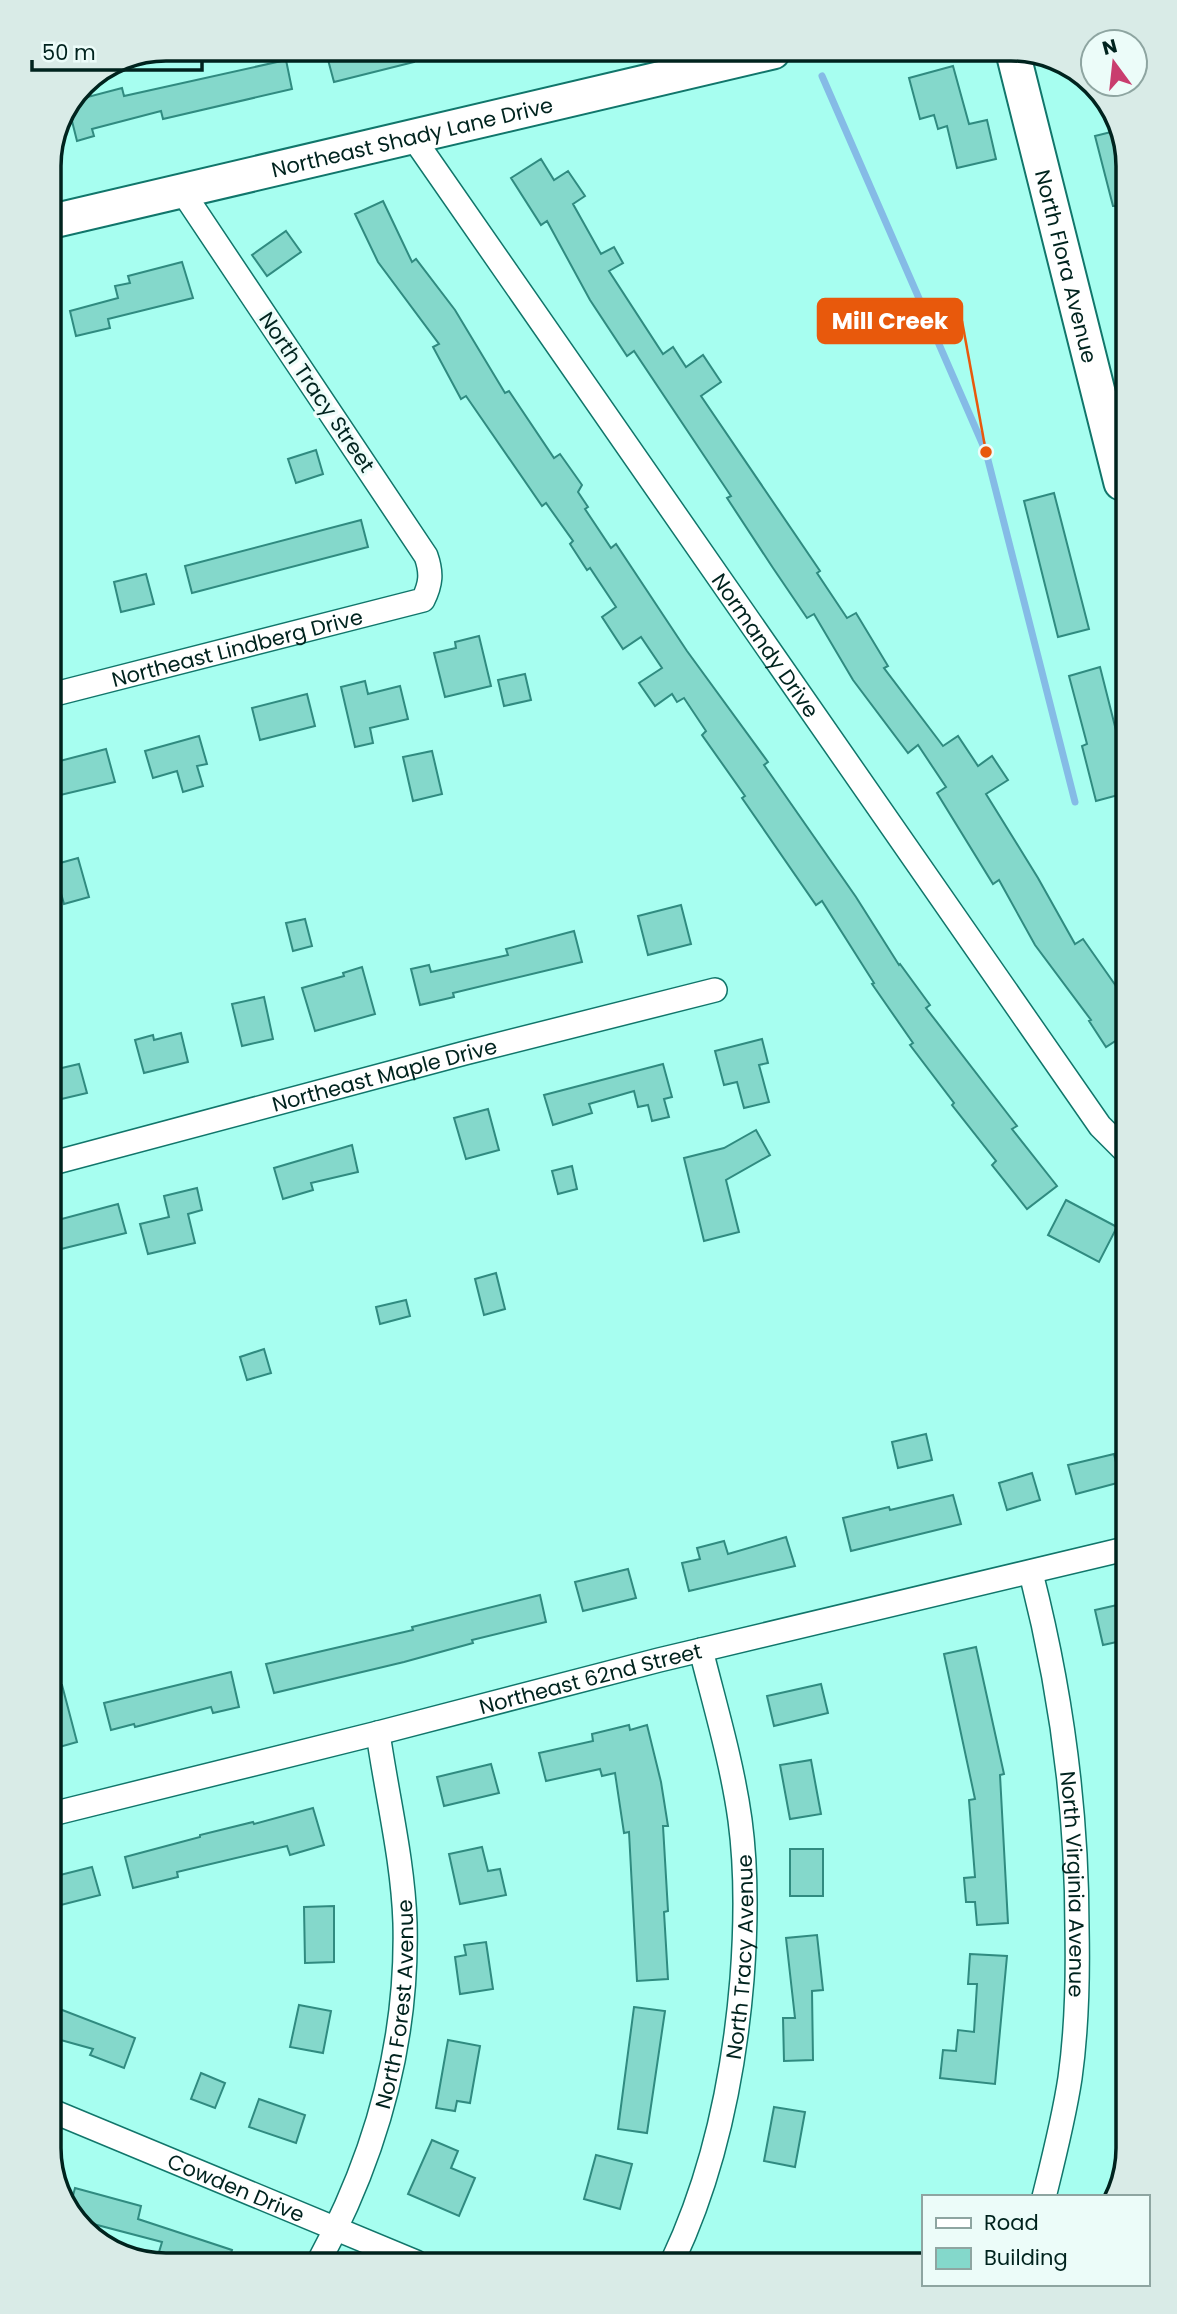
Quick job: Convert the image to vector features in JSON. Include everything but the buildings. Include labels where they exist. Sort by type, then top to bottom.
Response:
[{"type":"street","name":"Northeast Shady Lane Drive","points":[[61,219],[734,61]]},
{"type":"street","name":"North Flora Avenue","points":[[1015,61],[1116,463]]},
{"type":"street","name":"Normandy Drive","points":[[412,136],[1100,1126],[1116,1142]]},
{"type":"street","name":"North Tracy Street","points":[[182,191],[426,556],[431,570],[430,586],[423,600]]},
{"type":"street","name":"Northeast Lindberg Drive","points":[[61,692],[423,600]]},
{"type":"street","name":"Northeast Maple Drive","points":[[61,1161],[715,990]]},
{"type":"street","name":"Northeast 62nd Street","points":[[61,1812],[701,1650],[1116,1551]]},
{"type":"street","name":"North Virginia Avenue","points":[[1031,1573],[1055,1678],[1066,1744],[1077,1878],[1078,1974],[1070,2078],[1044,2195]]},
{"type":"street","name":"North Tracy Avenue","points":[[676,2253],[701,2191],[717,2140],[729,2087],[737,2034],[744,1943],[745,1895],[740,1823],[730,1764],[701,1650]]},
{"type":"street","name":"North Forest Avenue","points":[[323,2253],[363,2169],[384,2103],[396,2049],[403,1986],[405,1922],[399,1859],[378,1733]]},
{"type":"street","name":"Cowden Drive","points":[[61,2115],[394,2253]]},
{"type":"waterway","points":[[822,76],[986,452],[1075,802]]},
{"type":"place","name":"Mill Creek","points":[[986,452]]}]
